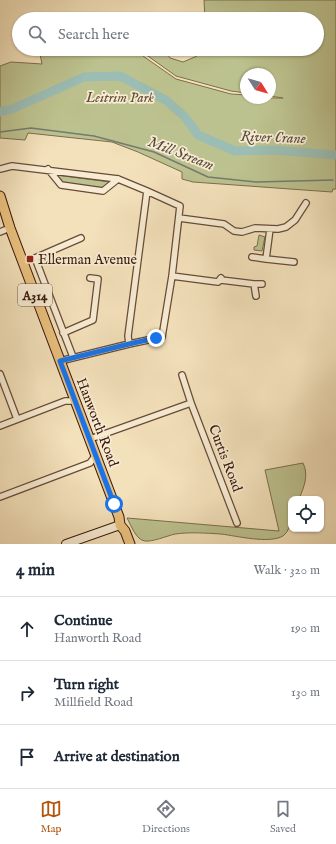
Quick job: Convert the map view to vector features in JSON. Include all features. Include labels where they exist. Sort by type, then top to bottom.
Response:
[{"type":"main road","name":"Hanworth Road","points":[[0,196],[10,228],[90,439],[93,459],[100,465],[120,519],[120,525],[130,544]]},
{"type":"street","points":[[0,169],[12,166],[118,179],[180,206],[180,218],[162,337],[60,361]]},
{"type":"street","points":[[48,170],[61,185],[103,191],[118,179]]},
{"type":"street","points":[[129,344],[128,336],[147,191]]},
{"type":"street","points":[[180,218],[224,224],[234,231],[242,232],[255,228],[270,230],[286,227],[295,220],[306,204]]},
{"type":"street","points":[[0,232],[10,228]]},
{"type":"street","points":[[266,259],[270,230]]},
{"type":"street","points":[[73,357],[34,258],[81,238]]},
{"type":"street","points":[[252,257],[294,262]]},
{"type":"street","points":[[172,276],[218,282],[221,279],[262,284]]},
{"type":"street","points":[[63,333],[93,320],[98,279],[90,278]]},
{"type":"street","points":[[254,284],[256,296]]},
{"type":"street","points":[[0,374],[17,419]]},
{"type":"street","name":"Curtis Road","points":[[182,375],[191,403],[237,523]]},
{"type":"street","points":[[65,401],[74,397]]},
{"type":"street","points":[[0,426],[74,397]]},
{"type":"street","points":[[90,439],[191,403]]},
{"type":"street","points":[[0,497],[93,459]]},
{"type":"street","points":[[66,544],[120,525]]},
{"type":"green space","name":"Leitrim Park","points":[[204,0],[336,0],[336,189],[333,189],[332,192],[193,182],[182,179],[182,172],[112,142],[28,133],[25,140],[0,138],[0,66],[11,62],[42,64],[40,56],[143,56],[176,79],[231,94],[240,95],[240,104],[276,104],[276,98],[283,98],[276,97],[276,68],[240,68],[240,92],[176,76],[148,56],[169,56],[170,58],[183,62],[197,56],[324,56],[324,12],[205,12]]},
{"type":"green space","points":[[56,175],[110,182],[103,188],[63,183]]},
{"type":"green space","points":[[259,235],[265,237],[262,251],[254,250],[254,247],[257,246]]},
{"type":"green space","points":[[303,463],[305,468],[306,476],[300,496],[288,496],[288,529],[283,536],[270,539],[261,539],[221,534],[192,533],[175,534],[155,540],[145,541],[136,535],[127,518],[279,531],[265,470]]},
{"type":"waterway","name":"River Crane","points":[[0,112],[12,109],[84,77],[120,76],[167,101],[185,117],[198,135],[235,151],[274,150],[336,155]]},
{"type":"waterway","name":"Mill Stream","points":[[0,132],[31,128],[94,136],[154,152],[208,177],[257,182],[333,180]]},
{"type":"place","name":"Ellerman Avenue","points":[[30,259]]},
{"type":"route","points":[[114,504],[60,361],[156,338]]}]
